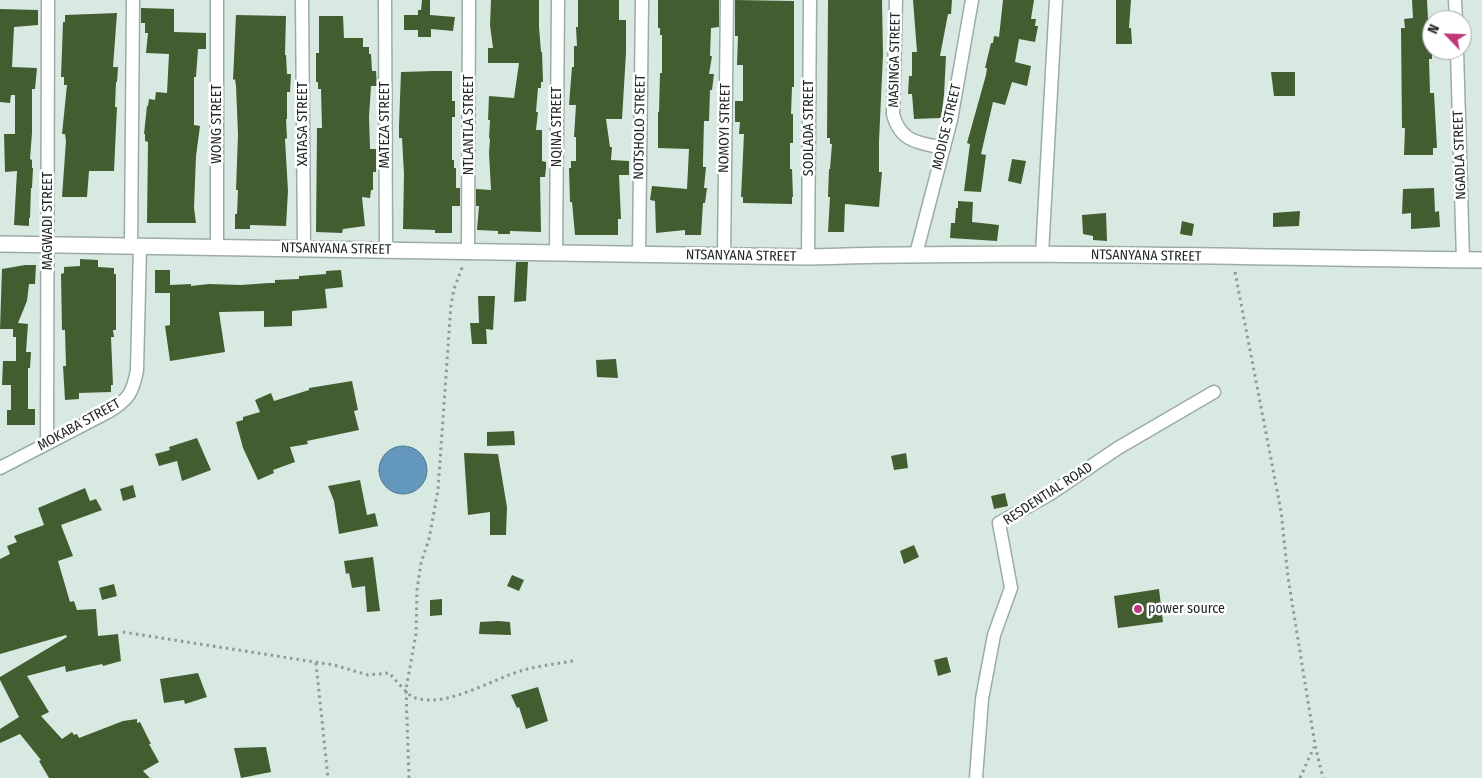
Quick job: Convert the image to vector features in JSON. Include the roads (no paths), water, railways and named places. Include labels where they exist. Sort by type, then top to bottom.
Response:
[{"type":"street","name":"MAGWADI STREET","points":[[47,443],[48,0]]},
{"type":"street","name":"MOKABA STREET","points":[[0,468],[121,404],[130,395],[135,383],[137,370],[133,0]]},
{"type":"street","name":"WONG STREET","points":[[217,0],[217,247]]},
{"type":"street","name":"XATASA STREET","points":[[302,0],[304,248]]},
{"type":"street","name":"MATEZA STREET","points":[[385,0],[386,250]]},
{"type":"street","name":"NTLANTLA STREET","points":[[468,250],[469,0]]},
{"type":"street","name":"NQINA STREET","points":[[556,253],[558,0]]},
{"type":"street","name":"NOTSHOLO STREET","points":[[638,254],[642,0]]},
{"type":"street","name":"NOMOYI STREET","points":[[724,256],[727,0]]},
{"type":"street","name":"SODLADA STREET","points":[[808,257],[810,0]]},
{"type":"street","name":"MASINGA STREET","points":[[896,0],[893,114],[895,122],[898,130],[907,138],[922,144],[944,148]]},
{"type":"street","name":"MODISE STREET","points":[[916,254],[951,120],[972,0]]},
{"type":"street","points":[[1042,254],[1056,0]]},
{"type":"street","name":"NGADLA STREET","points":[[1457,60],[1463,260]]},
{"type":"street","name":"NTSANYANA STREET","points":[[0,244],[468,250],[808,257],[916,254],[1042,254],[1482,260]]},
{"type":"street","name":"RESDENTIAL ROAD","points":[[976,778],[982,699],[994,635],[1011,588],[1000,523],[1050,494],[1118,448],[1214,392]]},
{"type":"water","points":[[398,446],[408,446],[417,450],[423,456],[427,470],[423,484],[417,490],[408,494],[398,494],[389,490],[383,484],[379,475],[379,465],[383,456],[389,450]]},
{"type":"place","name":"power source","points":[[1138,609]]}]
